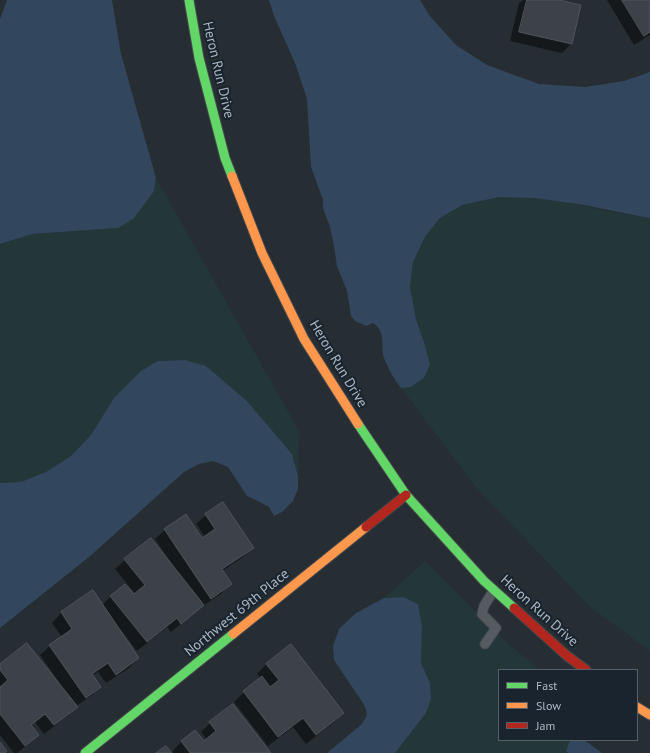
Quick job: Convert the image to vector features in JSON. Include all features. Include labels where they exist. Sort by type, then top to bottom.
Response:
[{"type":"street","name":"Heron Run Drive","points":[[189,0],[199,58],[225,158],[262,253],[304,339],[406,495],[484,581],[566,655],[585,669]]},
{"type":"street","name":"Northwest 69th Place","points":[[85,753],[406,495]]},
{"type":"street","points":[[638,708],[650,715]]},
{"type":"lane","points":[[485,644],[496,628],[482,614],[484,606],[494,590]]},
{"type":"green space","points":[[156,178],[299,431],[298,476],[292,454],[247,401],[206,366],[185,360],[158,361],[114,398],[91,435],[71,456],[46,472],[21,482],[0,483],[0,244],[32,234],[118,228],[154,191]]},
{"type":"green space","points":[[499,197],[527,197],[551,200],[650,218],[650,651],[589,606],[475,486],[401,388],[411,387],[424,378],[430,365],[416,319],[410,287],[413,262],[425,237],[439,219],[462,205]]},
{"type":"green space","points":[[425,561],[505,641],[539,669],[498,669],[498,741],[570,741],[566,751],[568,753],[395,753],[426,713],[431,699],[430,683],[421,663],[422,627],[403,597],[384,598]]},
{"type":"water","points":[[7,0],[112,0],[121,54],[156,178],[154,191],[134,218],[118,228],[32,234],[0,244],[0,19]]},
{"type":"water","points":[[269,0],[420,0],[430,16],[456,45],[487,65],[539,84],[585,87],[624,81],[650,72],[650,218],[584,205],[535,198],[499,197],[462,205],[439,219],[425,237],[413,262],[410,287],[416,319],[430,365],[424,378],[411,387],[401,388],[391,374],[384,358],[382,335],[380,331],[373,323],[366,326],[355,321],[351,316],[347,291],[337,266],[330,227],[323,208],[323,200],[311,167],[307,99],[295,63],[274,16]]},
{"type":"water","points":[[185,360],[206,366],[247,401],[292,454],[298,476],[298,489],[293,501],[282,512],[274,516],[269,507],[247,496],[228,467],[213,461],[199,464],[184,472],[89,557],[0,628],[0,483],[21,482],[46,472],[71,456],[91,435],[114,398],[141,371],[158,361]]},
{"type":"water","points":[[403,597],[418,604],[422,627],[421,663],[430,683],[431,699],[426,713],[395,753],[327,753],[362,724],[367,715],[365,706],[334,660],[333,646],[339,629],[356,613],[384,598]]},
{"type":"water","points":[[570,741],[585,741],[602,753],[568,753],[566,751]]},
{"type":"building","points":[[527,0],[559,0],[581,5],[572,44],[519,32]]},
{"type":"building","points":[[622,0],[650,0],[650,32],[644,36]]},
{"type":"building","points":[[223,502],[254,548],[222,569],[232,584],[211,599],[164,529],[186,514],[202,538],[215,529],[205,514]]},
{"type":"building","points":[[151,538],[204,605],[181,624],[177,618],[147,642],[110,596],[125,584],[134,594],[145,585],[124,559]]},
{"type":"building","points":[[93,590],[139,658],[116,675],[108,663],[92,674],[101,687],[86,698],[49,645],[72,629],[61,612]]},
{"type":"building","points":[[27,643],[78,707],[54,725],[45,714],[31,725],[39,735],[25,746],[0,714],[0,687],[8,680],[0,670],[0,664]]},
{"type":"building","points":[[291,644],[344,713],[316,735],[303,718],[278,737],[243,691],[262,676],[270,687],[279,680],[266,664]]},
{"type":"building","points":[[233,704],[271,753],[190,753],[181,741],[195,730],[204,741],[216,731],[209,722]]},
{"type":"building","points":[[0,742],[7,751],[5,753],[0,753]]},
{"type":"building","points":[[166,746],[172,753],[156,753]]},
{"type":"traffic: fast","points":[[189,0],[199,58],[225,158],[232,176]]},
{"type":"traffic: fast","points":[[358,424],[406,495],[484,581],[514,608]]},
{"type":"traffic: fast","points":[[85,753],[233,634]]},
{"type":"traffic: slow","points":[[232,176],[262,253],[304,339],[358,424]]},
{"type":"traffic: slow","points":[[233,634],[366,527]]},
{"type":"traffic: slow","points":[[638,708],[650,715]]},
{"type":"traffic: jam","points":[[366,527],[406,495]]},
{"type":"traffic: jam","points":[[514,608],[566,655],[585,669]]}]
